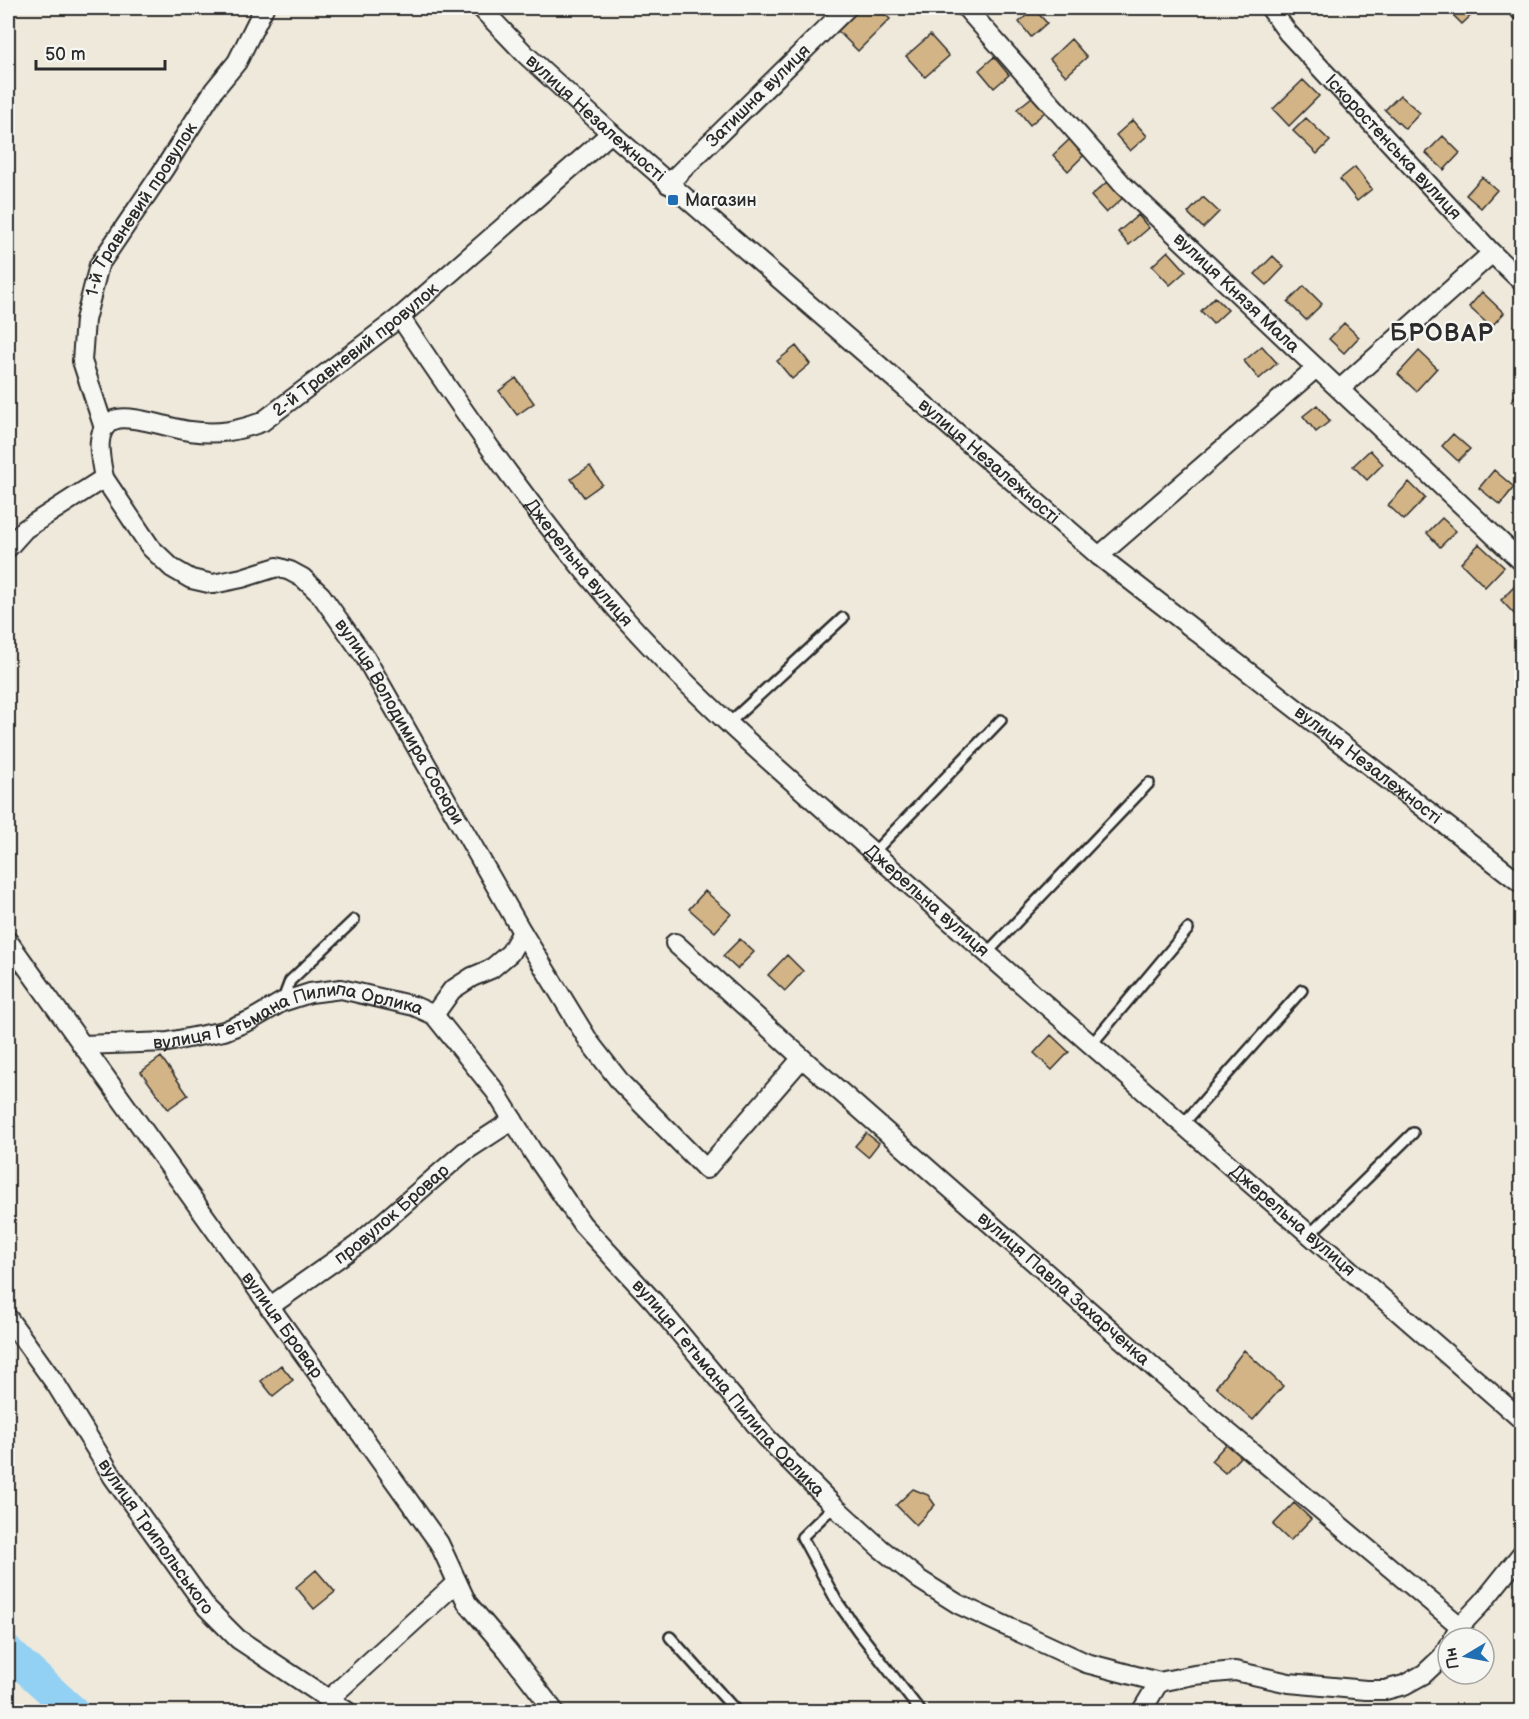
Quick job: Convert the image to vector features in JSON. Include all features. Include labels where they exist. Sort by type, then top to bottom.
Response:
[{"type":"street","name":"1-й Травневий провулок","points":[[104,428],[82,361],[85,320],[99,265],[164,170],[214,90],[237,62],[264,8]]},
{"type":"street","name":"вулиця Незалежності","points":[[481,8],[526,55],[611,133],[1099,556],[1521,884]]},
{"type":"street","name":"Затишна вулиця","points":[[668,183],[847,8]]},
{"type":"street","name":"вулиця Князя Мала","points":[[966,8],[1124,186],[1521,562]]},
{"type":"street","name":"Іскоростенська вулиця","points":[[1270,8],[1288,33],[1521,282]]},
{"type":"street","points":[[1517,8],[1521,12]]},
{"type":"street","name":"2-й Травневий провулок","points":[[104,428],[114,419],[131,418],[191,431],[213,433],[238,431],[262,422],[400,318],[611,133]]},
{"type":"street","points":[[1340,389],[1492,253]]},
{"type":"street","name":"Джерельна вулиця","points":[[400,318],[468,419],[550,530],[691,689],[1091,1046],[1310,1234],[1521,1420]]},
{"type":"street","points":[[1099,556],[1316,368]]},
{"type":"street","points":[[8,548],[25,529],[104,478],[98,448],[104,428]]},
{"type":"street","name":"вулиця Володимира Сосюри","points":[[104,478],[151,548],[172,568],[191,579],[213,584],[277,567],[303,578],[321,595],[366,657],[522,932],[590,1043],[616,1076],[706,1169],[802,1058]]},
{"type":"street","points":[[434,1015],[452,990],[472,977],[491,969],[510,952],[522,932]]},
{"type":"street","name":"вулиця Бровар","points":[[8,941],[439,1543],[467,1603],[555,1712]]},
{"type":"street","name":"вулиця Павла Захарченка","points":[[675,943],[802,1058],[1449,1626]]},
{"type":"street","name":"вулиця Гетьмана Пилипа Орлика","points":[[82,1045],[168,1042],[224,1031],[251,1020],[282,1002],[310,993],[341,989],[414,1006],[434,1015],[495,1091],[582,1224],[654,1302],[765,1437],[834,1506],[880,1548],[920,1580],[958,1604],[1086,1662],[1159,1682],[1194,1674],[1235,1671],[1289,1683],[1366,1690],[1385,1689],[1404,1685],[1424,1674],[1436,1663]]},
{"type":"street","name":"провулок Бровар","points":[[269,1307],[357,1245],[464,1152],[513,1120]]},
{"type":"street","name":"вулиця Трипольського","points":[[8,1318],[57,1386],[113,1477],[207,1608],[237,1639],[348,1712]]},
{"type":"street","points":[[1461,1626],[1521,1553]]},
{"type":"street","points":[[329,1699],[457,1582]]},
{"type":"street","points":[[1141,1712],[1159,1682]]},
{"type":"lane","points":[[729,723],[843,618]]},
{"type":"lane","points":[[874,852],[1001,720]]},
{"type":"lane","points":[[987,953],[1149,783]]},
{"type":"lane","points":[[282,1002],[290,981],[354,920]]},
{"type":"lane","points":[[1091,1046],[1188,929]]},
{"type":"lane","points":[[1183,1124],[1302,990]]},
{"type":"lane","points":[[1310,1234],[1413,1133]]},
{"type":"lane","points":[[834,1506],[802,1537],[836,1600],[921,1712]]},
{"type":"lane","points":[[670,1637],[737,1712]]},
{"type":"building","points":[[861,8],[878,8],[890,19],[858,51],[838,31]]},
{"type":"building","points":[[1459,8],[1478,9],[1462,24],[1452,14]]},
{"type":"building","points":[[1034,9],[1047,23],[1031,37],[1019,22]]},
{"type":"building","points":[[930,35],[949,56],[925,77],[906,56]]},
{"type":"building","points":[[1071,39],[1087,57],[1066,76],[1050,59]]},
{"type":"building","points":[[994,57],[1009,75],[994,88],[979,70]]},
{"type":"building","points":[[1303,80],[1319,96],[1289,126],[1273,109]]},
{"type":"building","points":[[1400,95],[1420,113],[1405,129],[1385,110]]},
{"type":"building","points":[[1032,97],[1045,112],[1030,125],[1017,109]]},
{"type":"building","points":[[1306,118],[1330,141],[1317,154],[1293,131]]},
{"type":"building","points":[[1133,120],[1147,136],[1130,151],[1116,135]]},
{"type":"building","points":[[1443,136],[1460,153],[1444,170],[1426,153]]},
{"type":"building","points":[[1070,139],[1085,154],[1068,171],[1053,155]]},
{"type":"building","points":[[1355,167],[1372,189],[1357,201],[1340,179]]},
{"type":"building","points":[[1482,177],[1497,190],[1481,208],[1466,195]]},
{"type":"building","points":[[1109,180],[1124,197],[1106,213],[1091,196]]},
{"type":"building","points":[[1203,197],[1219,212],[1203,228],[1188,213]]},
{"type":"building","points":[[1138,215],[1149,228],[1129,245],[1118,232]]},
{"type":"building","points":[[1168,251],[1186,271],[1170,285],[1152,266]]},
{"type":"building","points":[[1273,256],[1284,267],[1267,285],[1255,274]]},
{"type":"building","points":[[1304,286],[1322,304],[1306,320],[1288,302]]},
{"type":"building","points":[[1482,292],[1504,313],[1491,327],[1469,307]]},
{"type":"building","points":[[1215,297],[1228,310],[1213,324],[1201,311]]},
{"type":"building","points":[[1344,323],[1359,337],[1344,353],[1329,339]]},
{"type":"building","points":[[796,346],[810,364],[792,379],[777,361]]},
{"type":"building","points":[[1262,346],[1277,363],[1259,379],[1244,361]]},
{"type":"building","points":[[1419,351],[1437,368],[1416,391],[1398,374]]},
{"type":"building","points":[[516,378],[534,403],[517,415],[499,391]]},
{"type":"building","points":[[1519,391],[1522,393],[1522,410],[1511,401]]},
{"type":"building","points":[[1317,405],[1330,421],[1316,432],[1303,416]]},
{"type":"building","points":[[1453,434],[1470,449],[1458,461],[1442,446]]},
{"type":"building","points":[[1370,450],[1383,464],[1367,480],[1353,466]]},
{"type":"building","points":[[590,466],[602,484],[584,497],[571,479]]},
{"type":"building","points":[[1494,470],[1514,487],[1500,505],[1479,488]]},
{"type":"building","points":[[1409,482],[1425,498],[1404,520],[1388,505]]},
{"type":"building","points":[[1442,518],[1456,531],[1440,547],[1427,533]]},
{"type":"building","points":[[1479,544],[1504,567],[1485,587],[1461,563]]},
{"type":"building","points":[[1515,586],[1522,593],[1522,612],[1517,617],[1501,600]]},
{"type":"building","points":[[705,891],[731,914],[715,932],[689,909]]},
{"type":"building","points":[[740,939],[754,952],[737,969],[723,956]]},
{"type":"building","points":[[787,955],[803,971],[785,991],[768,975]]},
{"type":"building","points":[[1051,1035],[1069,1052],[1052,1070],[1034,1053]]},
{"type":"building","points":[[161,1057],[188,1095],[168,1109],[141,1072]]},
{"type":"building","points":[[866,1133],[879,1143],[868,1157],[855,1146]]},
{"type":"building","points":[[1244,1350],[1283,1386],[1253,1420],[1216,1387]]},
{"type":"building","points":[[281,1365],[293,1380],[273,1396],[261,1381]]},
{"type":"building","points":[[1227,1443],[1241,1456],[1225,1473],[1211,1461]]},
{"type":"building","points":[[913,1489],[928,1495],[935,1505],[916,1525],[896,1505]]},
{"type":"building","points":[[1294,1503],[1311,1519],[1290,1541],[1273,1525]]},
{"type":"building","points":[[316,1570],[335,1592],[314,1609],[296,1587]]},
{"type":"waterway","points":[[8,1652],[74,1712]]},
{"type":"place","name":"Магазин","points":[[673,200]]},
{"type":"district","name":"БРОВАР","points":[[1442,333]]}]
